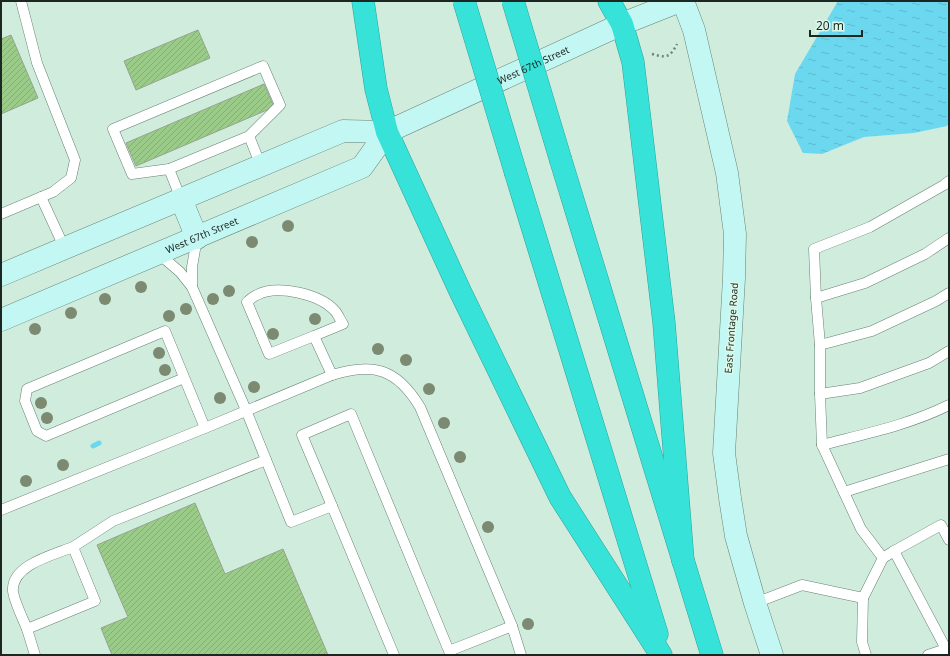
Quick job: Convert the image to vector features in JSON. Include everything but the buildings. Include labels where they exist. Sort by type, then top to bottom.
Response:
[{"type":"highway","points":[[363,1],[376,89],[388,132],[460,291],[560,497],[662,655]]},
{"type":"highway","points":[[464,1],[662,655]]},
{"type":"highway","points":[[513,1],[712,655]]},
{"type":"highway","points":[[609,1],[622,24],[633,62],[664,323],[683,561]]},
{"type":"street","name":"West 67th Street","points":[[1,275],[343,131],[388,132],[622,24],[680,1]]},
{"type":"street","name":"East Frontage Road","points":[[683,1],[694,30],[727,173],[735,234],[734,278],[724,453],[736,536],[755,603],[772,655]]},
{"type":"street","name":"West 67th Street","points":[[1,320],[362,167],[388,132]]},
{"type":"street","points":[[181,199],[197,238]]},
{"type":"lane","points":[[1,214],[53,192],[71,178],[75,160],[37,63],[21,1]]},
{"type":"lane","points":[[263,66],[280,105],[249,136],[169,169],[132,174],[113,129],[263,66]]},
{"type":"lane","points":[[249,136],[261,166]]},
{"type":"lane","points":[[169,169],[181,199]]},
{"type":"lane","points":[[883,558],[861,529],[822,445],[820,345],[814,249],[870,227],[949,181]]},
{"type":"lane","points":[[41,198],[64,249]]},
{"type":"lane","points":[[192,287],[192,267],[197,238]]},
{"type":"lane","points":[[816,298],[865,283],[925,254],[949,238]]},
{"type":"lane","points":[[159,254],[180,272],[192,287],[246,410],[292,522],[332,506]]},
{"type":"lane","points":[[277,290],[295,291],[325,303],[335,311],[343,324],[314,336],[270,354],[247,302],[257,294],[277,290]]},
{"type":"lane","points":[[820,345],[872,331],[936,301],[949,293]]},
{"type":"lane","points":[[184,378],[46,436],[37,431],[25,401],[27,389],[165,331],[205,428]]},
{"type":"lane","points":[[314,336],[332,375]]},
{"type":"lane","points":[[820,394],[860,388],[929,363],[949,351]]},
{"type":"lane","points":[[1,510],[332,375],[348,370],[362,369],[384,372],[402,383],[420,407],[512,626],[521,655]]},
{"type":"lane","points":[[822,445],[932,414],[949,405]]},
{"type":"lane","points":[[394,655],[302,435],[351,414],[447,654],[512,626]]},
{"type":"lane","points":[[844,492],[949,459]]},
{"type":"lane","points":[[35,655],[13,593],[13,581],[20,572],[31,564],[73,547],[113,522],[266,460]]},
{"type":"lane","points":[[866,655],[862,642],[863,598],[883,558],[941,525],[949,540]]},
{"type":"lane","points":[[27,629],[95,602],[73,547]]},
{"type":"lane","points":[[894,551],[948,649],[928,655]]},
{"type":"lane","points":[[755,603],[802,585],[863,598]]},
{"type":"path","points":[[652,54],[663,57],[672,53],[678,42]]},
{"type":"water","points":[[838,1],[949,1],[949,123],[947,126],[914,133],[864,137],[822,154],[803,153],[787,121],[795,74]]},
{"type":"waterway","points":[[93,446],[99,443]]}]
